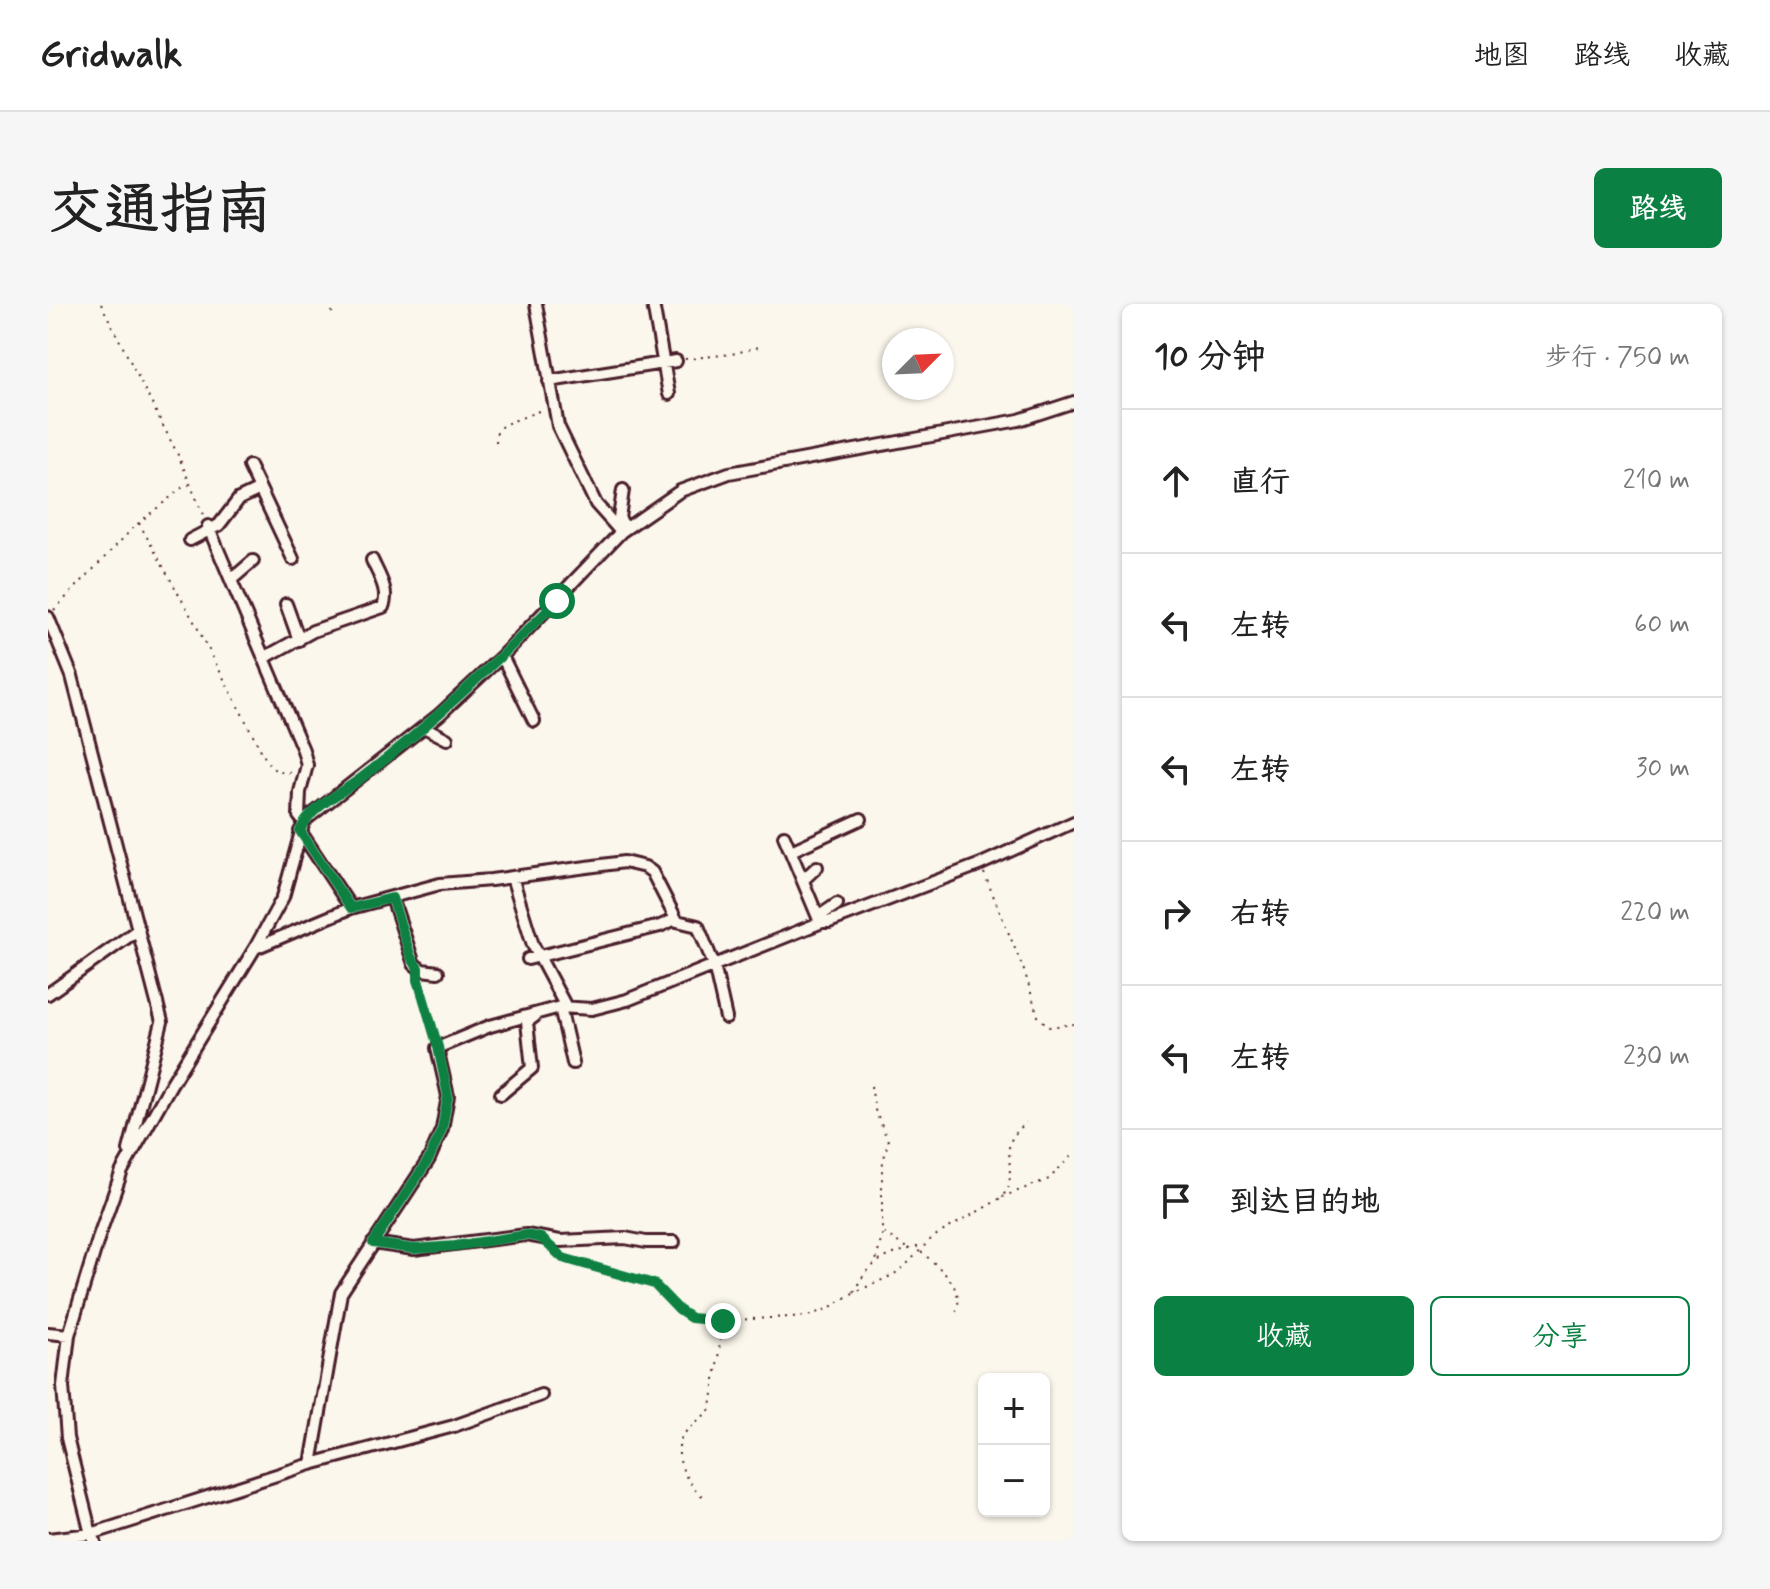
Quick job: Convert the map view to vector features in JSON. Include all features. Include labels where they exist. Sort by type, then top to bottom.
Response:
[{"type":"street","points":[[537,304],[558,426],[596,504],[624,530]]},
{"type":"street","points":[[653,304],[669,394]]},
{"type":"street","points":[[549,381],[676,361]]},
{"type":"street","points":[[122,1171],[283,897],[302,826],[424,727],[502,656],[624,530],[680,491],[729,473],[1019,420],[1074,402]]},
{"type":"street","points":[[249,466],[293,559]]},
{"type":"street","points":[[190,540],[219,525],[239,499],[260,489]]},
{"type":"street","points":[[623,490],[619,518],[624,530]]},
{"type":"street","points":[[209,528],[303,750],[307,765],[300,792],[299,816],[302,826],[351,908]]},
{"type":"street","points":[[264,658],[313,631],[383,607],[386,600],[372,560]]},
{"type":"street","points":[[231,580],[253,561]]},
{"type":"street","points":[[286,604],[299,640]]},
{"type":"street","points":[[48,617],[72,676],[162,1022],[144,1098],[69,1335],[63,1386],[67,1438],[93,1538]]},
{"type":"street","points":[[502,656],[534,721]]},
{"type":"street","points":[[424,727],[447,739]]},
{"type":"street","points":[[791,851],[861,819]]},
{"type":"street","points":[[819,920],[829,922],[981,864],[1074,822]]},
{"type":"street","points":[[784,836],[819,920]]},
{"type":"street","points":[[255,948],[351,908],[440,884],[624,862],[645,867],[658,882],[676,919]]},
{"type":"street","points":[[803,880],[817,867]]},
{"type":"street","points":[[512,877],[533,958],[563,1007],[573,1063]]},
{"type":"street","points":[[392,898],[411,957],[418,968],[438,972]]},
{"type":"street","points":[[311,1464],[341,1293],[429,1159],[442,1129],[448,1096],[438,1047],[477,1030],[563,1007],[592,1009],[627,1000],[819,920],[837,904]]},
{"type":"street","points":[[533,958],[660,926],[676,919],[698,926],[714,965],[726,1018]]},
{"type":"street","points":[[48,994],[139,929]]},
{"type":"street","points":[[501,1094],[532,1068],[527,1022],[537,1014]]},
{"type":"street","points":[[373,1243],[414,1249],[526,1235],[560,1241],[625,1238],[674,1242]]},
{"type":"street","points":[[48,1333],[69,1335]]},
{"type":"street","points":[[48,1539],[93,1538],[311,1464],[454,1426],[541,1395]]},
{"type":"path","points":[[101,304],[209,528]]},
{"type":"path","points":[[328,304],[335,318]]},
{"type":"path","points":[[676,361],[732,354],[763,346]]},
{"type":"path","points":[[496,442],[497,431],[503,425],[553,406]]},
{"type":"path","points":[[48,617],[139,523],[190,484]]},
{"type":"path","points":[[139,523],[272,769],[279,773],[305,773]]},
{"type":"path","points":[[981,864],[1041,1021],[1049,1027],[1074,1024]]},
{"type":"path","points":[[418,968],[418,980],[438,1047]]},
{"type":"path","points":[[871,1086],[875,1110],[888,1141],[882,1167],[882,1233],[876,1261]]},
{"type":"path","points":[[1001,1197],[1008,1190],[1009,1145],[1026,1122]]},
{"type":"path","points":[[541,1238],[563,1258],[654,1284],[691,1318],[723,1321],[808,1316],[893,1275],[925,1245],[960,1220],[1001,1197],[1049,1179],[1074,1153]]},
{"type":"path","points":[[882,1233],[909,1249]]},
{"type":"path","points":[[854,1293],[876,1261],[925,1245]]},
{"type":"path","points":[[920,1251],[954,1287],[958,1301],[954,1315]]},
{"type":"path","points":[[702,1496],[686,1475],[679,1446],[683,1435],[711,1408],[723,1321]]},
{"type":"route","points":[[557,601],[439,715],[330,799],[304,821],[300,831],[351,908],[392,898],[411,957],[418,968],[418,980],[438,1047],[448,1096],[442,1129],[429,1159],[373,1243],[414,1249],[526,1235],[541,1238],[563,1258],[654,1284],[691,1318],[723,1321]]}]
